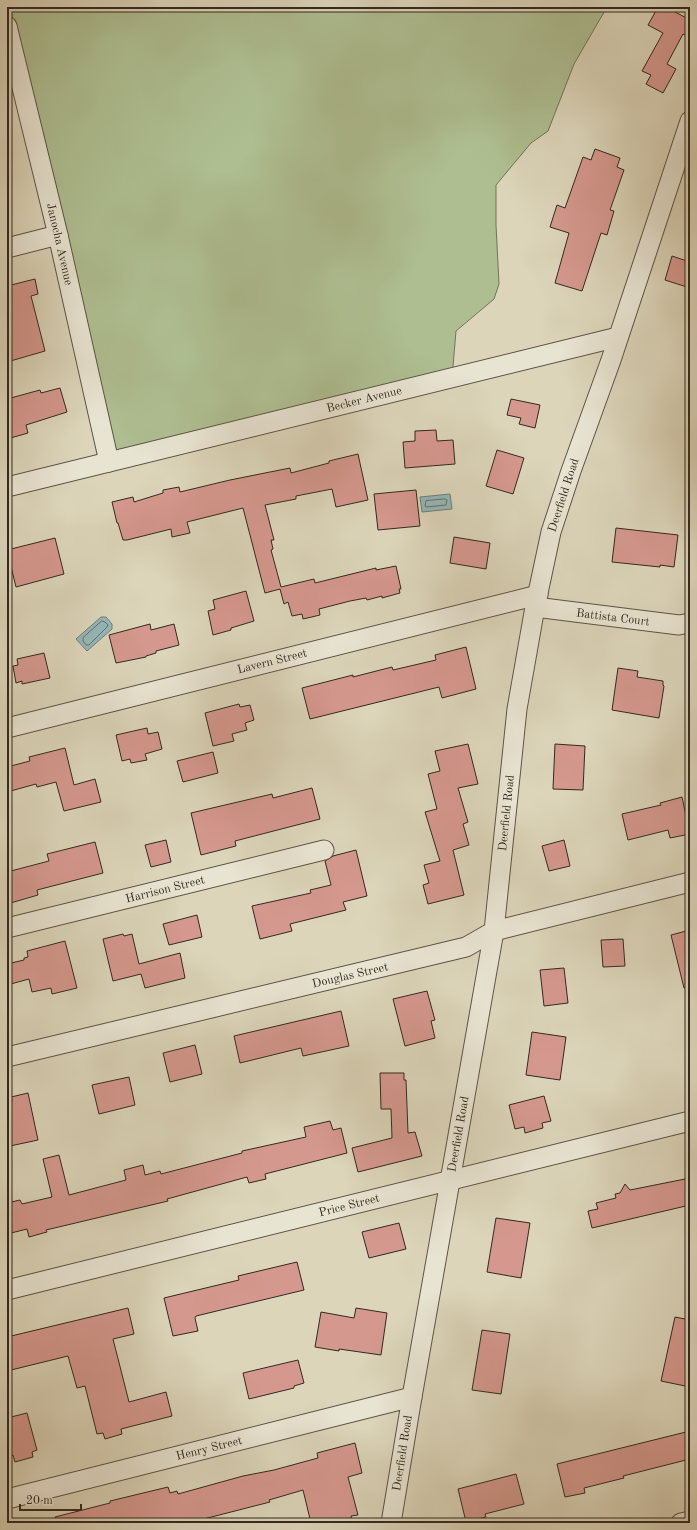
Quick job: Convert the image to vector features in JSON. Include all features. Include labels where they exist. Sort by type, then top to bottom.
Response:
[{"type":"street","name":"Janocha Avenue","points":[[7,26],[58,236],[109,462]]},
{"type":"street","name":"Deerfield Road","points":[[391,1523],[494,931],[517,709],[551,532],[570,471],[618,337],[690,121]]},
{"type":"street","points":[[7,248],[58,236]]},
{"type":"street","name":"Becker Avenue","points":[[7,487],[618,337]]},
{"type":"street","name":"Battista Court","points":[[537,601],[679,625],[690,623]]},
{"type":"street","name":"Lavern Street","points":[[7,728],[537,601]]},
{"type":"street","name":"Harrison Street","points":[[7,928],[324,850]]},
{"type":"street","name":"Douglas Street","points":[[7,1057],[466,947],[494,931],[690,882]]},
{"type":"street","name":"Price Street","points":[[7,1290],[690,1121]]},
{"type":"street","name":"Henry Street","points":[[7,1499],[412,1397]]},
{"type":"street","points":[[681,1523],[690,1521]]},
{"type":"green space","points":[[7,7],[607,7],[574,64],[548,131],[531,143],[496,185],[496,225],[499,284],[494,299],[456,331],[452,378],[109,462],[7,26]]},
{"type":"water","points":[[450,494],[452,509],[422,512],[420,497]]},
{"type":"water","points":[[101,617],[106,617],[112,624],[112,629],[87,651],[76,639]]},
{"type":"building","points":[[658,7],[666,7],[690,20],[690,38],[683,34],[667,64],[676,69],[663,93],[646,84],[651,75],[642,71],[663,33],[648,25]]},
{"type":"building","points":[[595,149],[620,158],[617,167],[624,170],[610,210],[614,211],[607,235],[601,233],[582,291],[555,283],[569,233],[550,227],[557,205],[565,208],[583,157],[591,160]]},
{"type":"building","points":[[672,256],[690,262],[690,288],[665,280]]},
{"type":"building","points":[[35,279],[38,294],[31,296],[45,351],[7,362],[7,286]]},
{"type":"building","points":[[60,388],[67,412],[26,425],[28,433],[7,439],[7,399],[40,390],[41,393]]},
{"type":"building","points":[[511,399],[540,405],[535,428],[519,424],[521,418],[507,415]]},
{"type":"building","points":[[436,430],[437,441],[453,440],[455,464],[405,468],[403,442],[415,441],[415,431]]},
{"type":"building","points":[[497,450],[524,458],[513,494],[486,486]]},
{"type":"building","points":[[358,454],[368,500],[336,507],[332,489],[296,496],[296,499],[265,505],[274,540],[271,540],[273,549],[271,550],[281,587],[314,579],[315,583],[376,568],[376,570],[396,566],[401,589],[399,589],[400,593],[382,598],[382,596],[367,600],[366,598],[350,601],[319,609],[320,615],[303,619],[302,614],[292,616],[288,602],[284,604],[280,589],[265,593],[243,508],[187,522],[190,533],[172,537],[171,529],[123,540],[117,523],[112,502],[133,497],[134,502],[163,493],[163,490],[179,487],[180,492],[290,468],[291,473]]},
{"type":"building","points":[[416,490],[420,526],[378,530],[374,494]]},
{"type":"building","points":[[616,528],[678,535],[674,567],[612,562]]},
{"type":"building","points":[[454,537],[490,543],[486,569],[450,563]]},
{"type":"building","points":[[55,538],[64,574],[16,587],[7,550]]},
{"type":"building","points":[[246,591],[254,621],[213,635],[208,611],[215,609],[213,600]]},
{"type":"building","points":[[150,624],[151,630],[174,624],[179,645],[156,651],[156,653],[146,657],[116,663],[109,635]]},
{"type":"building","points":[[466,647],[476,689],[442,698],[439,687],[310,719],[302,688],[353,675],[353,677],[392,667],[393,670],[436,660],[435,655]]},
{"type":"building","points":[[44,653],[50,678],[22,684],[22,681],[16,683],[13,666],[18,665],[17,659]]},
{"type":"building","points":[[618,668],[638,671],[637,677],[663,681],[664,686],[659,718],[612,710]]},
{"type":"building","points":[[239,704],[240,707],[250,705],[254,720],[245,723],[247,730],[232,734],[234,741],[213,746],[205,713]]},
{"type":"building","points":[[147,728],[148,734],[158,732],[162,749],[145,754],[147,760],[131,763],[130,759],[122,761],[116,735]]},
{"type":"building","points":[[468,744],[478,784],[458,788],[468,822],[463,824],[469,845],[453,850],[464,895],[428,904],[423,885],[429,883],[424,865],[440,861],[425,812],[437,809],[428,774],[440,771],[435,751]]},
{"type":"building","points":[[555,744],[585,746],[583,790],[553,789]]},
{"type":"building","points":[[65,748],[74,785],[95,779],[101,802],[64,811],[56,782],[37,787],[36,784],[7,792],[7,767],[30,761],[29,757]]},
{"type":"building","points":[[213,752],[218,773],[183,782],[177,761]]},
{"type":"building","points":[[312,788],[320,819],[235,841],[236,846],[201,855],[191,813],[272,794],[273,798]]},
{"type":"building","points":[[682,797],[690,834],[670,838],[668,830],[628,840],[622,814],[661,805],[660,803]]},
{"type":"building","points":[[166,840],[171,862],[151,867],[145,845]]},
{"type":"building","points":[[564,840],[570,866],[549,871],[542,846]]},
{"type":"building","points":[[95,842],[103,873],[37,890],[38,895],[7,904],[7,872],[49,861],[47,854]]},
{"type":"building","points":[[356,850],[367,896],[343,902],[346,910],[290,924],[292,931],[260,939],[252,906],[311,893],[310,890],[331,885],[325,861],[333,856]]},
{"type":"building","points":[[197,915],[202,937],[169,945],[163,924]]},
{"type":"building","points":[[690,930],[690,988],[684,988],[671,935]]},
{"type":"building","points":[[123,934],[124,936],[132,934],[139,964],[180,953],[185,978],[145,988],[141,974],[113,981],[103,939]]},
{"type":"building","points":[[623,939],[625,966],[603,967],[601,940]]},
{"type":"building","points":[[65,941],[77,988],[52,994],[51,988],[32,992],[29,979],[7,985],[7,964],[24,960],[24,958],[28,957],[27,951]]},
{"type":"building","points":[[564,968],[568,1003],[544,1006],[540,970]]},
{"type":"building","points":[[427,991],[435,1020],[431,1021],[435,1038],[405,1046],[393,999]]},
{"type":"building","points":[[341,1011],[349,1046],[303,1056],[301,1048],[240,1063],[234,1036]]},
{"type":"building","points":[[532,1032],[566,1037],[560,1080],[526,1075]]},
{"type":"building","points":[[195,1045],[202,1074],[170,1082],[163,1053]]},
{"type":"building","points":[[380,1073],[404,1073],[404,1080],[406,1080],[408,1133],[415,1132],[422,1156],[358,1172],[352,1148],[392,1138],[391,1109],[381,1109]]},
{"type":"building","points":[[129,1077],[135,1105],[99,1114],[92,1085]]},
{"type":"building","points":[[28,1093],[38,1140],[10,1146],[7,1130],[7,1102],[12,1101],[11,1097]]},
{"type":"building","points":[[544,1096],[551,1121],[542,1123],[543,1128],[525,1133],[524,1127],[515,1129],[509,1105]]},
{"type":"building","points":[[330,1121],[333,1130],[341,1128],[347,1153],[265,1174],[266,1179],[249,1183],[247,1177],[167,1199],[168,1201],[46,1230],[47,1232],[29,1237],[27,1229],[7,1234],[7,1203],[20,1200],[22,1204],[52,1197],[43,1159],[59,1155],[69,1195],[126,1180],[124,1170],[143,1165],[145,1175],[160,1171],[161,1174],[242,1153],[242,1151],[306,1137],[304,1127]]},
{"type":"building","points":[[690,1178],[690,1205],[592,1228],[588,1211],[598,1209],[596,1203],[616,1198],[615,1194],[620,1193],[625,1184],[630,1190]]},
{"type":"building","points":[[496,1218],[530,1223],[521,1278],[487,1272]]},
{"type":"building","points":[[399,1223],[406,1249],[369,1258],[362,1232]]},
{"type":"building","points":[[297,1262],[304,1290],[196,1316],[195,1318],[198,1331],[173,1336],[164,1298],[239,1280],[238,1276]]},
{"type":"building","points":[[128,1308],[134,1334],[113,1339],[129,1402],[166,1392],[172,1416],[121,1429],[122,1434],[105,1439],[103,1433],[97,1434],[85,1386],[77,1388],[68,1356],[7,1371],[7,1337]]},
{"type":"building","points":[[356,1308],[387,1313],[381,1355],[315,1347],[321,1312],[354,1318]]},
{"type":"building","points":[[675,1317],[690,1320],[690,1387],[661,1381]]},
{"type":"building","points":[[482,1330],[510,1334],[501,1394],[472,1390]]},
{"type":"building","points":[[298,1360],[304,1383],[294,1386],[294,1388],[249,1399],[243,1373]]},
{"type":"building","points":[[27,1413],[37,1450],[32,1452],[33,1457],[15,1462],[13,1455],[7,1457],[7,1418]]},
{"type":"building","points":[[690,1431],[690,1459],[623,1476],[624,1478],[584,1488],[585,1493],[565,1497],[557,1464]]},
{"type":"building","points":[[355,1443],[362,1473],[348,1477],[358,1515],[351,1516],[353,1523],[311,1523],[303,1490],[269,1500],[270,1502],[188,1523],[56,1523],[55,1517],[110,1503],[110,1501],[168,1487],[170,1493],[177,1491],[178,1494],[243,1476],[274,1470],[318,1458],[317,1453]]},
{"type":"building","points":[[516,1474],[524,1504],[485,1514],[486,1517],[466,1522],[458,1489]]}]
